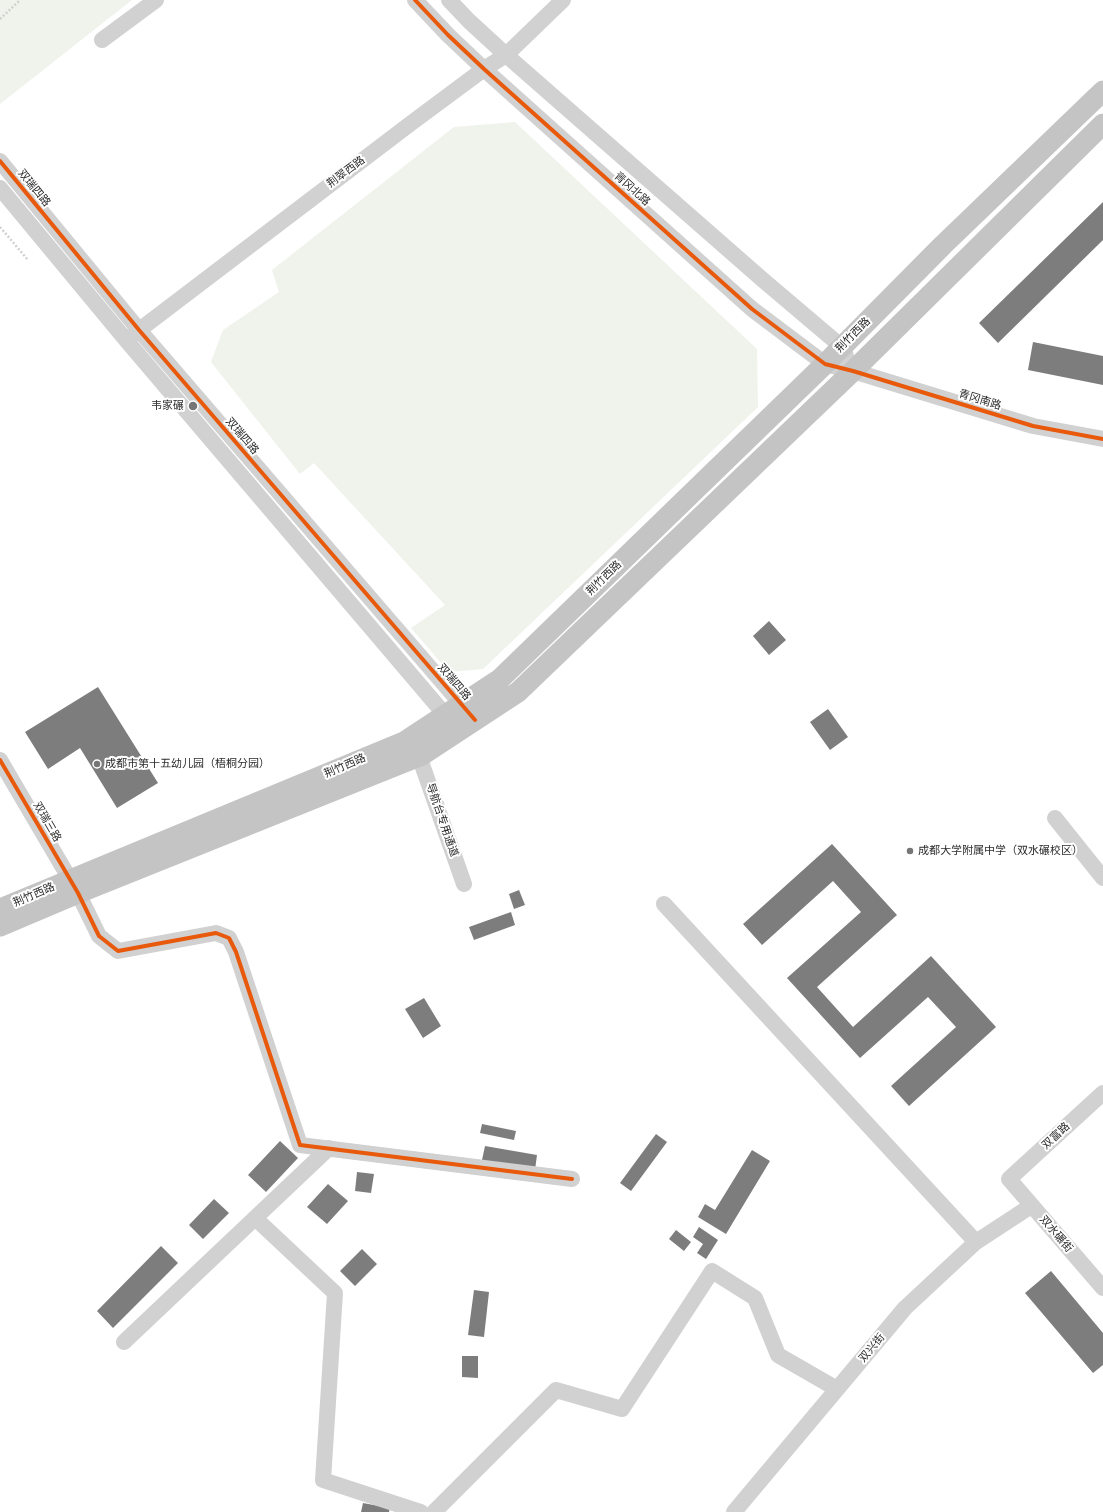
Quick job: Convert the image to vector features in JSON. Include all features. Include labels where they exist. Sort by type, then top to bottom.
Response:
[{"type":"main road","name":"荆竹西路","points":[[0,926],[74,886],[404,742],[500,680],[825,364],[943,245],[1103,91]]},
{"type":"main road","name":"荆竹西路","points":[[0,909],[74,886],[420,756],[518,692],[853,371],[1103,124]]},
{"type":"street","points":[[102,40],[156,0]]},
{"type":"street","name":"青冈北路","points":[[415,0],[448,35],[484,69],[752,309],[825,364],[853,371]]},
{"type":"street","name":"青冈北路","points":[[449,0],[469,21],[506,55],[763,280],[842,347],[853,371]]},
{"type":"street","name":"荆翠西路","points":[[126,340],[484,69],[506,55],[563,0]]},
{"type":"street","name":"双瑞四路","points":[[0,161],[453,710]]},
{"type":"street","name":"双瑞四路","points":[[0,188],[126,340],[467,726]]},
{"type":"street","name":"青冈南路","points":[[853,371],[1033,426],[1103,439]]},
{"type":"street","name":"导航台专用通道","points":[[420,756],[464,884]]},
{"type":"street","name":"双瑞三路","points":[[0,760],[74,886],[99,936],[118,951],[216,933],[229,938],[236,952],[300,1145],[329,1148]]},
{"type":"street","points":[[1055,818],[1103,878]]},
{"type":"street","points":[[664,904],[976,1242]]},
{"type":"street","name":"双富路","points":[[1009,1179],[1103,1093]]},
{"type":"street","points":[[124,1342],[329,1148],[572,1179]]},
{"type":"street","name":"双水碾街","points":[[1009,1179],[1103,1288]]},
{"type":"street","name":"双兴街","points":[[734,1512],[905,1308],[976,1242],[1031,1206]]},
{"type":"street","points":[[255,1218],[335,1293],[323,1480],[421,1512]]},
{"type":"street","points":[[434,1512],[556,1390],[622,1409],[712,1271],[755,1298],[778,1355],[837,1388]]},
{"type":"path","points":[[0,19],[20,0]]},
{"type":"path","points":[[0,227],[28,260]]},
{"type":"shaded area","points":[[0,0],[132,0],[0,104]]},
{"type":"shaded area","points":[[515,122],[757,349],[758,407],[483,669],[449,672],[411,628],[445,605],[314,463],[300,474],[211,362],[223,330],[279,292],[272,270],[454,127]]},
{"type":"building","points":[[1103,202],[1103,240],[998,343],[979,323]]},
{"type":"building","points":[[1033,342],[1103,356],[1103,385],[1028,370]]},
{"type":"building","points":[[769,621],[786,640],[769,655],[753,636]]},
{"type":"building","points":[[98,687],[158,783],[117,808],[80,748],[48,769],[25,732]]},
{"type":"building","points":[[828,709],[848,737],[830,750],[810,722]]},
{"type":"building","points":[[832,844],[897,915],[817,987],[853,1027],[931,956],[996,1027],[909,1106],[891,1086],[956,1027],[928,997],[860,1058],[787,978],[861,912],[833,881],[762,945],[743,924]]},
{"type":"building","points":[[519,890],[525,905],[514,909],[509,894]]},
{"type":"building","points":[[511,912],[515,925],[474,940],[469,927]]},
{"type":"building","points":[[424,998],[441,1026],[423,1038],[405,1009]]},
{"type":"building","points":[[482,1124],[516,1131],[514,1140],[480,1133]]},
{"type":"building","points":[[656,1134],[667,1142],[631,1191],[620,1183]]},
{"type":"building","points":[[280,1141],[298,1158],[266,1192],[248,1175]]},
{"type":"building","points":[[485,1146],[537,1155],[535,1170],[482,1160]]},
{"type":"building","points":[[752,1150],[770,1161],[726,1234],[698,1217],[705,1204],[715,1210]]},
{"type":"building","points":[[357,1172],[374,1174],[371,1193],[355,1191]]},
{"type":"building","points":[[328,1184],[348,1201],[327,1224],[307,1207]]},
{"type":"building","points":[[214,1199],[229,1213],[203,1239],[189,1225]]},
{"type":"building","points":[[699,1227],[718,1240],[706,1259],[697,1253],[703,1244],[693,1237]]},
{"type":"building","points":[[676,1230],[691,1242],[684,1251],[669,1239]]},
{"type":"building","points":[[161,1246],[178,1263],[113,1328],[97,1311]]},
{"type":"building","points":[[362,1249],[377,1264],[355,1286],[340,1271]]},
{"type":"building","points":[[1051,1271],[1103,1333],[1103,1365],[1093,1373],[1025,1293]]},
{"type":"building","points":[[474,1290],[489,1292],[484,1337],[468,1335]]},
{"type":"building","points":[[462,1356],[478,1356],[478,1378],[462,1377]]},
{"type":"building","points":[[363,1503],[390,1508],[389,1512],[361,1512]]},
{"type":"cycle path","points":[[415,0],[448,35],[484,69],[752,309],[825,364],[853,371],[1033,426],[1103,439]]},
{"type":"cycle path","points":[[0,161],[139,330],[475,720]]},
{"type":"cycle path","points":[[0,760],[78,893],[99,936],[118,951],[216,933],[229,938],[236,952],[300,1145],[572,1179]]},
{"type":"place","name":"韦家碾","points":[[193,406]]},
{"type":"place","name":"成都市第十五幼儿园（梧桐分园）","points":[[97,764]]},
{"type":"place","name":"成都大学附属中学（双水碾校区）","points":[[910,851]]}]
